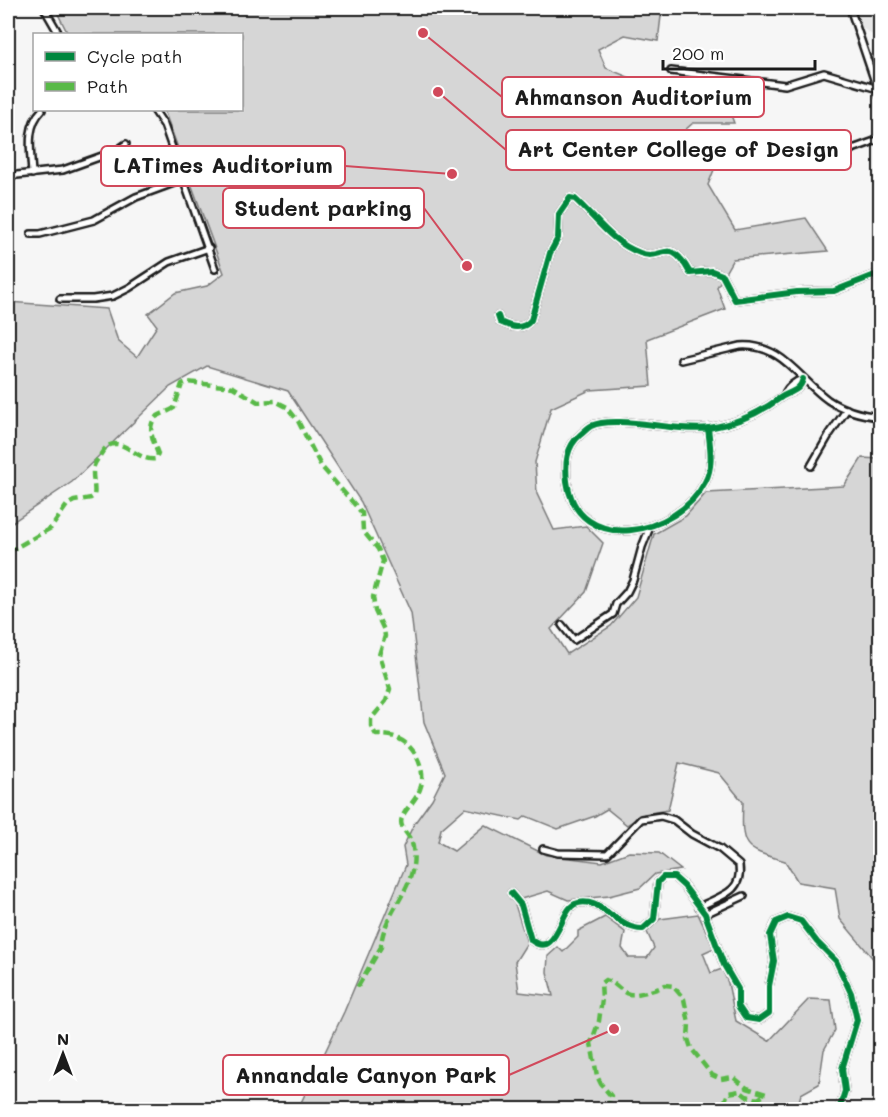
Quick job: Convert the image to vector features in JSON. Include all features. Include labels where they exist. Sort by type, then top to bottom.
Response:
[{"type":"street","points":[[44,8],[58,33]]},
{"type":"street","points":[[850,8],[880,97]]},
{"type":"street","points":[[671,71],[785,86],[824,73],[878,89]]},
{"type":"street","points":[[33,174],[31,129],[35,117],[41,111]]},
{"type":"street","points":[[155,111],[164,125],[215,269]]},
{"type":"street","points":[[701,146],[814,163],[880,139]]},
{"type":"street","points":[[8,176],[63,170],[116,151],[126,144]]},
{"type":"street","points":[[31,234],[40,234],[94,220],[136,197],[182,180]]},
{"type":"street","points":[[498,316],[500,322],[511,327],[523,326],[531,320],[550,253],[558,238],[559,214],[570,198],[576,199],[607,234],[642,255],[669,251],[682,259],[690,273],[712,271],[722,276],[735,300],[797,292],[834,291],[880,273]]},
{"type":"street","points":[[60,299],[93,299],[113,296],[169,262],[209,248]]},
{"type":"street","points":[[681,360],[740,346],[757,346],[790,364],[803,380],[830,402],[866,416],[880,417]]},
{"type":"street","points":[[708,428],[711,454],[706,482],[683,510],[669,519],[650,527],[611,530],[592,523],[575,507],[567,482],[568,452],[576,439],[591,426],[611,422],[708,428],[764,410],[785,394],[790,394],[802,385],[803,380]]},
{"type":"street","points":[[811,466],[847,409]]},
{"type":"street","points":[[561,625],[574,640],[613,614],[616,604],[627,592],[633,580],[650,527]]},
{"type":"street","points":[[543,849],[558,853],[607,854],[641,819],[666,816],[692,834],[720,849],[739,865],[738,884],[729,892],[699,907]]},
{"type":"street","points":[[511,893],[521,905],[531,940],[543,945],[559,930],[572,905],[578,903],[602,908],[618,922],[634,930],[643,929],[654,919],[658,882],[663,877],[674,877],[684,886],[705,914],[724,965],[738,989],[738,1006],[746,1018],[759,1020],[769,1013],[769,986],[774,961],[770,935],[776,922],[788,917],[801,921],[816,942],[836,961],[851,993],[857,1020],[842,1069],[845,1091],[840,1110]]},
{"type":"street","points":[[705,914],[744,896]]},
{"type":"shaded area","points":[[55,8],[662,8],[658,41],[625,35],[598,49],[606,68],[667,93],[727,105],[734,123],[693,123],[685,130],[688,147],[719,157],[708,185],[735,230],[806,218],[828,251],[733,259],[717,287],[725,309],[647,339],[651,386],[590,390],[551,408],[535,462],[537,494],[554,530],[586,526],[603,543],[586,592],[551,629],[567,654],[611,626],[636,597],[654,534],[686,516],[706,493],[844,486],[862,458],[880,459],[880,967],[840,919],[835,888],[798,882],[785,861],[760,853],[747,844],[743,829],[743,802],[719,773],[679,763],[668,810],[644,814],[627,825],[607,809],[595,816],[558,829],[526,816],[521,820],[465,808],[441,829],[438,842],[454,851],[485,825],[546,855],[602,862],[629,852],[659,853],[681,870],[655,874],[640,888],[609,896],[568,900],[548,891],[514,901],[527,943],[515,962],[519,992],[553,996],[547,972],[548,956],[558,947],[563,952],[578,937],[578,931],[605,917],[625,932],[622,948],[629,958],[647,958],[654,948],[647,932],[660,919],[698,914],[714,948],[703,953],[711,973],[722,969],[728,983],[736,1021],[769,1041],[809,999],[831,1000],[835,1030],[824,1050],[819,1084],[801,1094],[797,1109],[298,1109],[344,1012],[406,865],[403,847],[445,773],[424,722],[411,613],[361,502],[288,391],[207,366],[170,387],[72,482],[8,525],[8,302],[107,309],[118,341],[137,357],[157,326],[148,314],[175,293],[207,286],[224,273],[164,111],[243,111],[243,33],[68,33]]},
{"type":"shaded area","points":[[854,8],[880,8],[880,40],[862,28]]},
{"type":"marked path","points":[[8,552],[51,528],[67,505],[94,496],[94,466],[107,447],[114,444],[120,445],[141,456],[156,459],[158,454],[151,430],[153,421],[156,417],[174,408],[182,384],[187,382],[233,387],[258,402],[275,401],[287,407],[298,421],[321,466],[362,513],[363,531],[378,549],[383,561],[373,597],[375,611],[384,630],[385,636],[379,655],[390,689],[386,701],[371,719],[371,726],[376,735],[388,736],[405,742],[418,759],[422,773],[419,791],[401,821],[413,848],[411,877],[386,926],[381,947],[356,990]]},
{"type":"marked path","points":[[608,1110],[611,1096],[597,1076],[591,1043],[599,1021],[602,999],[601,983],[605,980],[626,993],[632,994],[648,992],[665,985],[673,986],[684,999],[691,1048],[712,1075],[721,1079],[733,1077],[747,1088],[766,1094],[758,1099],[746,1096],[740,1091],[728,1093],[723,1106],[726,1108],[736,1102],[753,1110]]},
{"type":"cycle path","points":[[498,316],[500,322],[516,327],[524,326],[531,320],[550,253],[558,238],[559,214],[570,198],[575,199],[612,236],[630,248],[648,255],[671,252],[683,261],[690,273],[712,271],[722,275],[735,300],[797,292],[834,291],[880,273]]},
{"type":"cycle path","points":[[708,428],[709,435],[710,442],[711,456],[708,476],[692,501],[673,515],[652,525],[630,530],[608,529],[589,521],[575,505],[567,481],[566,468],[569,450],[575,440],[591,426],[616,422],[696,429],[709,428],[737,421],[755,413],[797,389],[803,379]]},
{"type":"cycle path","points":[[511,893],[521,905],[531,940],[547,944],[557,932],[570,908],[584,902],[601,908],[625,924],[643,929],[654,919],[658,882],[663,877],[674,877],[684,886],[705,914],[724,965],[738,989],[738,1006],[746,1018],[759,1020],[769,1013],[769,986],[774,961],[770,935],[776,922],[788,917],[801,921],[836,961],[851,993],[857,1020],[842,1069],[845,1091],[839,1110]]},
{"type":"place","name":"Ahmanson Auditorium","points":[[423,33]]},
{"type":"place","name":"Art Center College of Design","points":[[438,92]]},
{"type":"place","name":"LATimes Auditorium","points":[[452,174]]},
{"type":"place","name":"Student parking","points":[[467,266]]},
{"type":"place","name":"Annandale Canyon Park","points":[[614,1029]]}]
